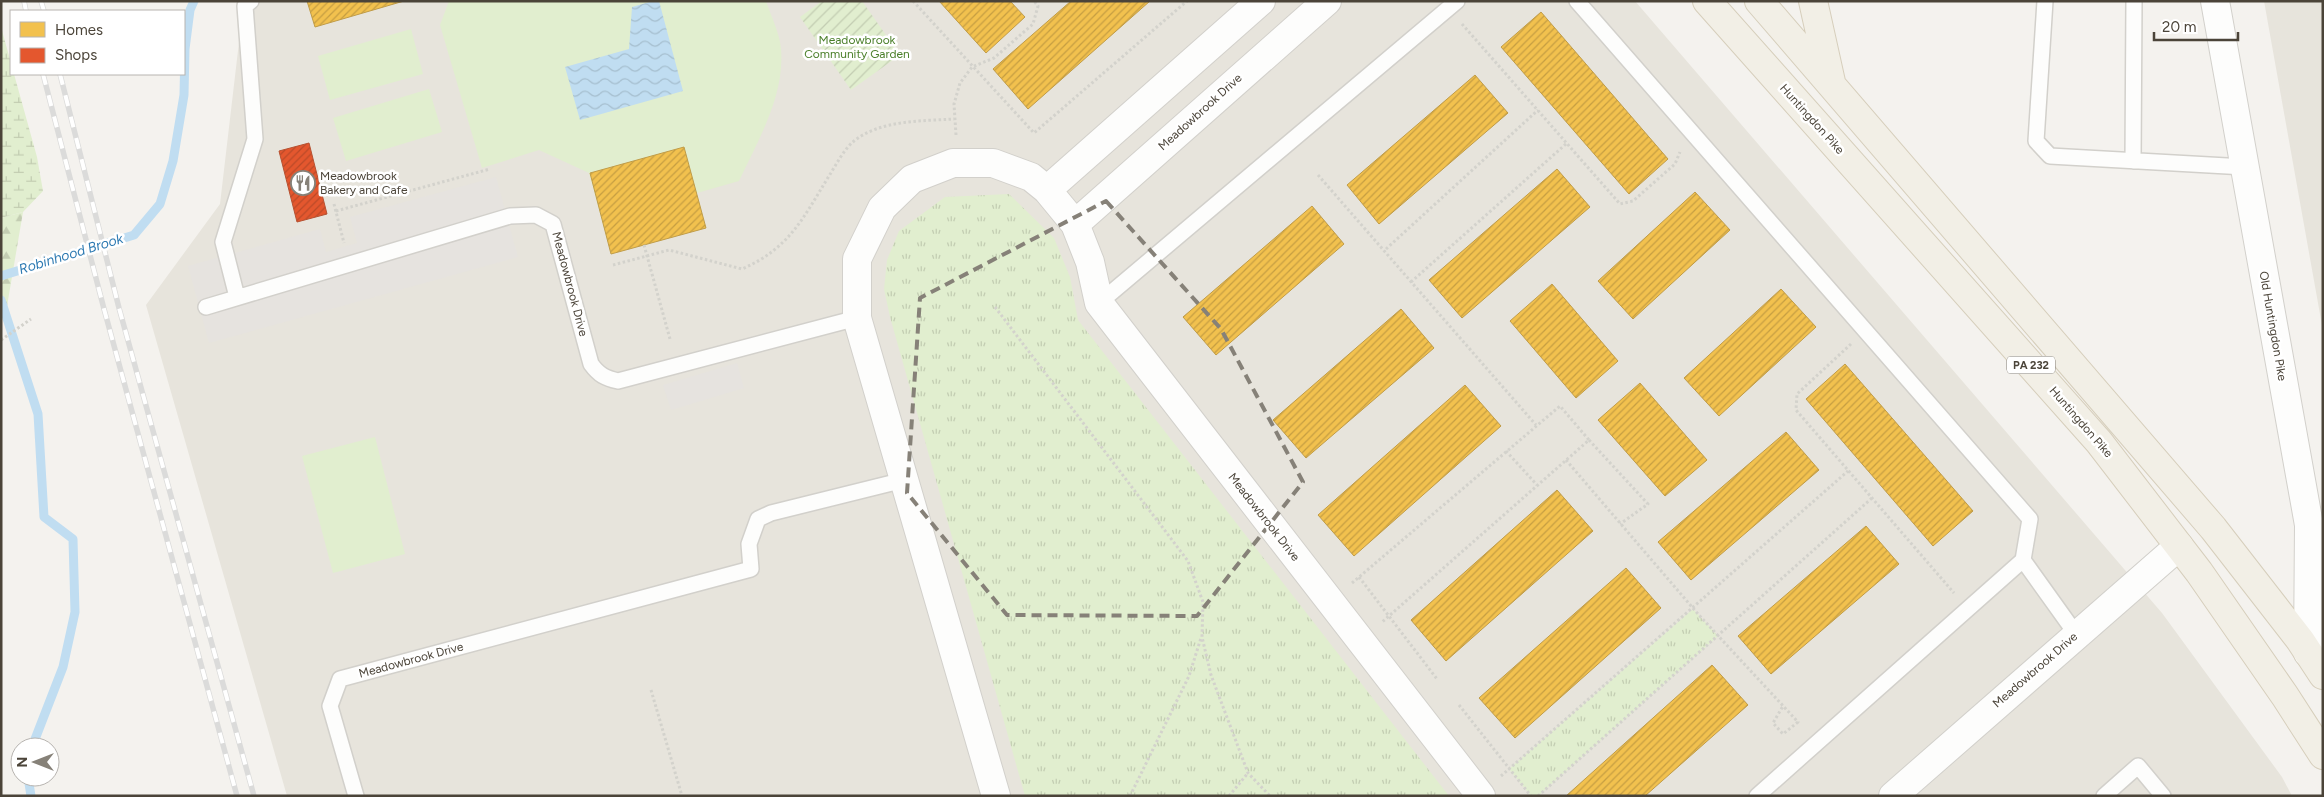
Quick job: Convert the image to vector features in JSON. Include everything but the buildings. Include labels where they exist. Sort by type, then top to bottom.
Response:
[{"type":"main road","name":"Huntingdon Pike","points":[[1707,1],[2099,442],[2179,546],[2280,688],[2323,755]]},
{"type":"main road","name":"PA 232","points":[[1759,1],[2213,528],[2316,664]]},
{"type":"main road","points":[[1813,1],[1832,86]]},
{"type":"street","points":[[1046,190],[1261,1]]},
{"type":"street","name":"Meadowbrook Drive","points":[[1075,224],[1327,1]]},
{"type":"street","name":"Old Huntingdon Pike","points":[[2215,1],[2309,525],[2316,664]]},
{"type":"street","name":"Meadowbrook Drive","points":[[996,796],[857,318],[857,259],[882,208],[912,179],[953,163],[993,163],[1031,177],[1046,190],[1075,224],[1090,262],[1099,303],[1480,795]]},
{"type":"street","name":"Meadowbrook Drive","points":[[1892,796],[2179,546]]},
{"type":"lane","points":[[237,297],[224,242],[255,139],[245,6],[251,1]]},
{"type":"lane","points":[[1577,1],[2030,519],[2023,560],[1757,796]]},
{"type":"lane","points":[[2045,1],[2036,141],[2050,156],[2245,167]]},
{"type":"lane","points":[[2133,161],[2134,1]]},
{"type":"lane","points":[[1099,303],[1453,5]]},
{"type":"lane","name":"Meadowbrook Drive","points":[[206,307],[510,216],[536,215],[553,224],[591,364],[598,374],[607,379],[618,381],[857,318]]},
{"type":"lane","name":"Meadowbrook Drive","points":[[356,796],[330,706],[340,679],[750,569],[749,544],[758,519],[771,513],[904,480]]},
{"type":"lane","points":[[2023,560],[2076,634]]},
{"type":"lane","points":[[2104,796],[2138,766],[2163,796]]},
{"type":"path","points":[[913,1],[1034,134],[1187,1]]},
{"type":"path","points":[[956,136],[954,104],[960,83],[972,67],[994,58],[1033,24],[1038,6],[1034,1]]},
{"type":"path","points":[[1453,5],[1538,110],[1620,204],[1633,201],[1675,164],[1688,128]]},
{"type":"path","points":[[1386,249],[1538,110]]},
{"type":"path","points":[[613,265],[669,250],[742,269],[776,250],[795,232],[834,169],[854,141],[879,128],[904,121],[954,119]]},
{"type":"path","points":[[1411,282],[1567,143]]},
{"type":"path","points":[[336,211],[490,170]]},
{"type":"path","points":[[1318,175],[1536,425]]},
{"type":"path","points":[[334,204],[345,244]]},
{"type":"path","points":[[644,245],[670,339]]},
{"type":"path","points":[[995,307],[1188,561],[1203,602],[1202,637],[1211,675],[1248,773],[1270,796]]},
{"type":"path","points":[[1,340],[31,319]]},
{"type":"path","points":[[1865,331],[1797,394],[1796,410],[1968,608]]},
{"type":"path","points":[[1350,584],[1560,406],[1648,504],[1620,524]]},
{"type":"path","points":[[1380,624],[1589,440]]},
{"type":"path","points":[[1506,451],[1537,485]]},
{"type":"path","points":[[1566,460],[1692,608],[1798,722],[1783,734],[1773,723],[1783,706]]},
{"type":"path","points":[[1480,795],[1848,471]]},
{"type":"path","points":[[1538,796],[1872,498]]},
{"type":"path","points":[[1359,577],[1437,679]]},
{"type":"path","points":[[1130,796],[1189,676],[1202,637]]},
{"type":"path","points":[[651,690],[682,796]]},
{"type":"path","points":[[1459,704],[1531,796]]},
{"type":"path","points":[[1229,796],[1248,773]]},
{"type":"highlighted area","points":[[1106,201],[1221,329],[1303,482],[1197,616],[1007,615],[907,493],[920,298]]},
{"type":"shaded area","points":[[254,1],[1635,1],[2162,613],[2282,777],[2292,796],[287,796],[146,305],[220,204],[243,8]]},
{"type":"shaded area","points":[[2264,1],[2323,1],[2323,331]]},
{"type":"shaded area","points":[[496,177],[518,257],[209,343],[188,266],[320,229],[326,252],[357,243],[350,217]]},
{"type":"shaded area","points":[[737,363],[744,388],[671,410],[663,385]]},
{"type":"green space","points":[[449,1],[766,1],[777,31],[781,49],[779,84],[762,134],[739,181],[697,193],[706,228],[611,254],[589,173],[539,150],[482,168],[440,25]]},
{"type":"green space","name":"Meadowbrook Community Garden","points":[[822,1],[862,1],[900,55],[851,90],[800,17]]},
{"type":"green space","points":[[1,27],[10,59],[10,75],[14,75],[37,157],[43,191],[23,212],[1,218]]},
{"type":"green space","points":[[411,29],[423,74],[330,100],[318,56]]},
{"type":"green space","points":[[429,89],[442,132],[346,161],[333,118]]},
{"type":"green space","points":[[1009,194],[1054,238],[1070,277],[1078,320],[1449,796],[1025,796],[890,317],[884,289],[887,260],[899,231],[945,197]]},
{"type":"green space","points":[[23,212],[6,312],[1,314],[1,218]]},
{"type":"green space","points":[[375,437],[405,554],[333,573],[302,456]]},
{"type":"green space","points":[[1693,609],[1718,636],[1538,796],[1531,796],[1509,769]]},
{"type":"water","points":[[659,1],[683,91],[580,120],[565,67],[629,49],[632,7]]},
{"type":"waterway","name":"Robinhood Brook","points":[[185,49],[190,10],[194,1]]},
{"type":"waterway","name":"Robinhood Brook","points":[[1,276],[134,235],[160,204],[173,161],[184,95],[184,75]]},
{"type":"waterway","name":"Robinhood Brook","points":[[1,300],[38,414],[44,517],[73,539],[75,612],[63,667],[36,737]]},
{"type":"waterway","name":"Robinhood Brook","points":[[30,787],[31,796]]},
{"type":"railway","points":[[24,1],[26,10]]},
{"type":"railway","points":[[41,1],[44,10]]},
{"type":"railway","points":[[43,75],[104,309],[237,796]]},
{"type":"railway","points":[[60,75],[119,308],[254,796]]},
{"type":"place","name":"Meadowbrook Bakery and Cafe","points":[[303,183]]}]
